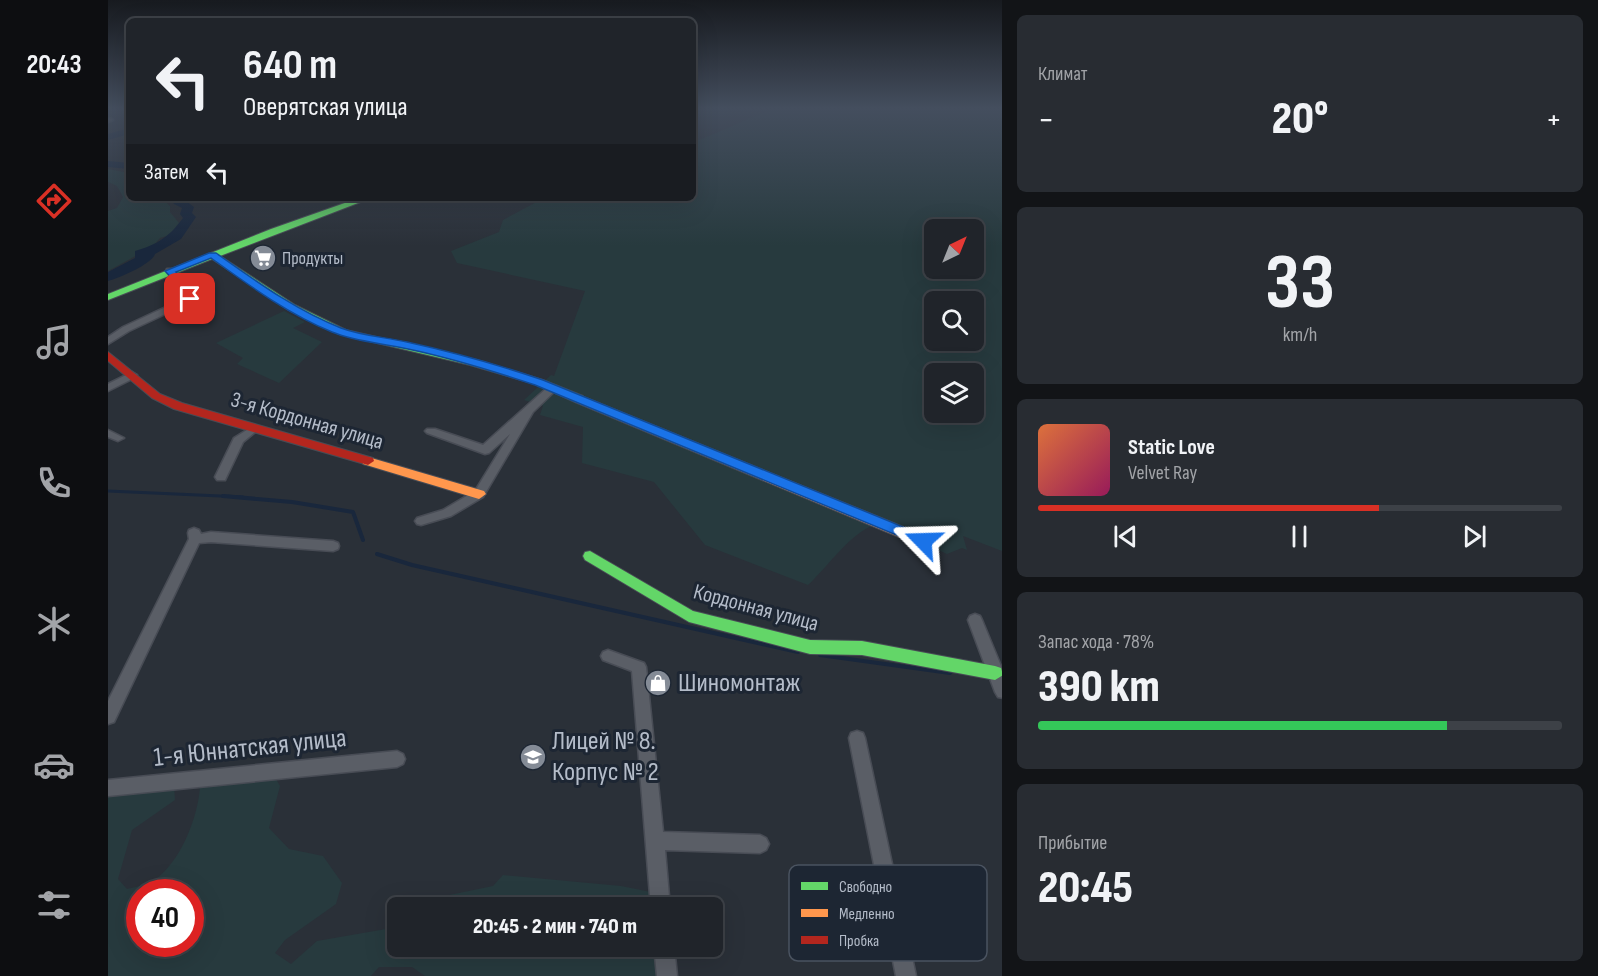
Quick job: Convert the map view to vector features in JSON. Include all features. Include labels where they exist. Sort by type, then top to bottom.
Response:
[{"type":"street","points":[[108,297],[170,271],[359,201]]},
{"type":"street","points":[[212,255],[278,301],[335,329],[355,336],[407,345],[494,367],[553,388],[923,541]]},
{"type":"street","points":[[108,341],[126,329],[190,299],[179,280],[170,271]]},
{"type":"street","name":"3-я Кордонная улица","points":[[108,355],[156,396],[178,406],[479,494]]},
{"type":"street","points":[[108,388],[132,375]]},
{"type":"street","points":[[431,431],[486,450],[553,388]]},
{"type":"street","points":[[421,521],[447,513],[479,494],[528,411]]},
{"type":"street","points":[[221,477],[238,440],[255,428]]},
{"type":"street","points":[[108,717],[195,536],[333,546]]},
{"type":"street","name":"Кордонная улица","points":[[590,556],[689,616],[810,647],[862,648],[992,666]]},
{"type":"street","points":[[975,620],[1002,692]]},
{"type":"street","points":[[609,656],[639,667],[660,897]]},
{"type":"street","points":[[857,738],[883,865]]},
{"type":"street","name":"1-я Юннатская улица","points":[[108,788],[397,759]]},
{"type":"street","points":[[656,841],[760,844]]},
{"type":"street","points":[[665,957],[666,976]]},
{"type":"street","points":[[903,961],[906,976]]},
{"type":"green space","points":[[696,155],[1002,155],[1002,551],[963,536],[967,550],[962,548],[947,554],[881,523],[871,526],[851,540],[808,585],[705,545],[654,482],[582,463],[583,427],[540,415],[543,406],[524,400],[551,375],[554,376],[585,291],[457,263],[451,251],[499,232],[503,220],[538,201],[696,201]]},
{"type":"green space","points":[[108,169],[126,172],[126,201],[164,201],[170,206],[170,212],[179,223],[170,235],[160,238],[152,247],[108,271],[108,211],[117,208],[123,197],[117,186],[108,182]]},
{"type":"green space","points":[[284,311],[305,322],[293,328],[322,342],[279,383],[237,364],[243,358],[216,343]]},
{"type":"green space","points":[[276,779],[280,786],[269,828],[289,849],[323,856],[342,883],[336,904],[285,940],[275,953],[291,964],[317,941],[387,928],[387,957],[657,957],[659,976],[425,976],[412,967],[379,967],[371,976],[108,976],[108,794],[174,786],[175,800],[132,830],[118,879],[126,888],[126,957],[204,957],[204,879],[156,879],[179,852],[186,839],[199,799],[200,787]]},
{"type":"green space","points":[[503,875],[621,886],[651,892],[651,897],[440,897],[493,886]]},
{"type":"building","name":"Шиномонтаж","points":[[650,676],[664,678],[665,688],[651,688]]},
{"type":"waterway","points":[[108,164],[126,166]]},
{"type":"waterway","points":[[108,277],[149,255],[140,256],[140,254],[157,249],[177,236],[190,217],[186,214],[188,207],[178,201]]},
{"type":"waterway","points":[[108,491],[226,496]]},
{"type":"waterway","points":[[226,496],[243,497]]},
{"type":"waterway","points":[[226,496],[292,502],[353,512],[363,540]]},
{"type":"waterway","points":[[377,554],[412,565],[798,652]]},
{"type":"waterway","points":[[820,655],[950,673]]},
{"type":"traffic: fast","points":[[108,297],[274,231],[359,201]]},
{"type":"traffic: fast","points":[[212,255],[291,307],[343,332],[473,362],[539,382],[579,399]]},
{"type":"traffic: fast","points":[[590,556],[689,616],[810,647],[862,648],[995,673]]},
{"type":"traffic: slow","points":[[579,399],[923,541]]},
{"type":"traffic: slow","points":[[368,461],[479,494]]},
{"type":"traffic: jam","points":[[108,355],[156,396],[178,406],[368,461]]},
{"type":"place","name":"Пpoдукты","points":[[263,258]]},
{"type":"place","name":"Шиномонтаж","points":[[658,683]]},
{"type":"place","name":"Лицей № 8. Корпус № 2","points":[[533,757]]},
{"type":"route","points":[[190,299],[179,280],[170,271],[212,255],[278,301],[335,329],[355,336],[407,345],[494,367],[539,382],[573,395],[587,404],[923,541]]}]
